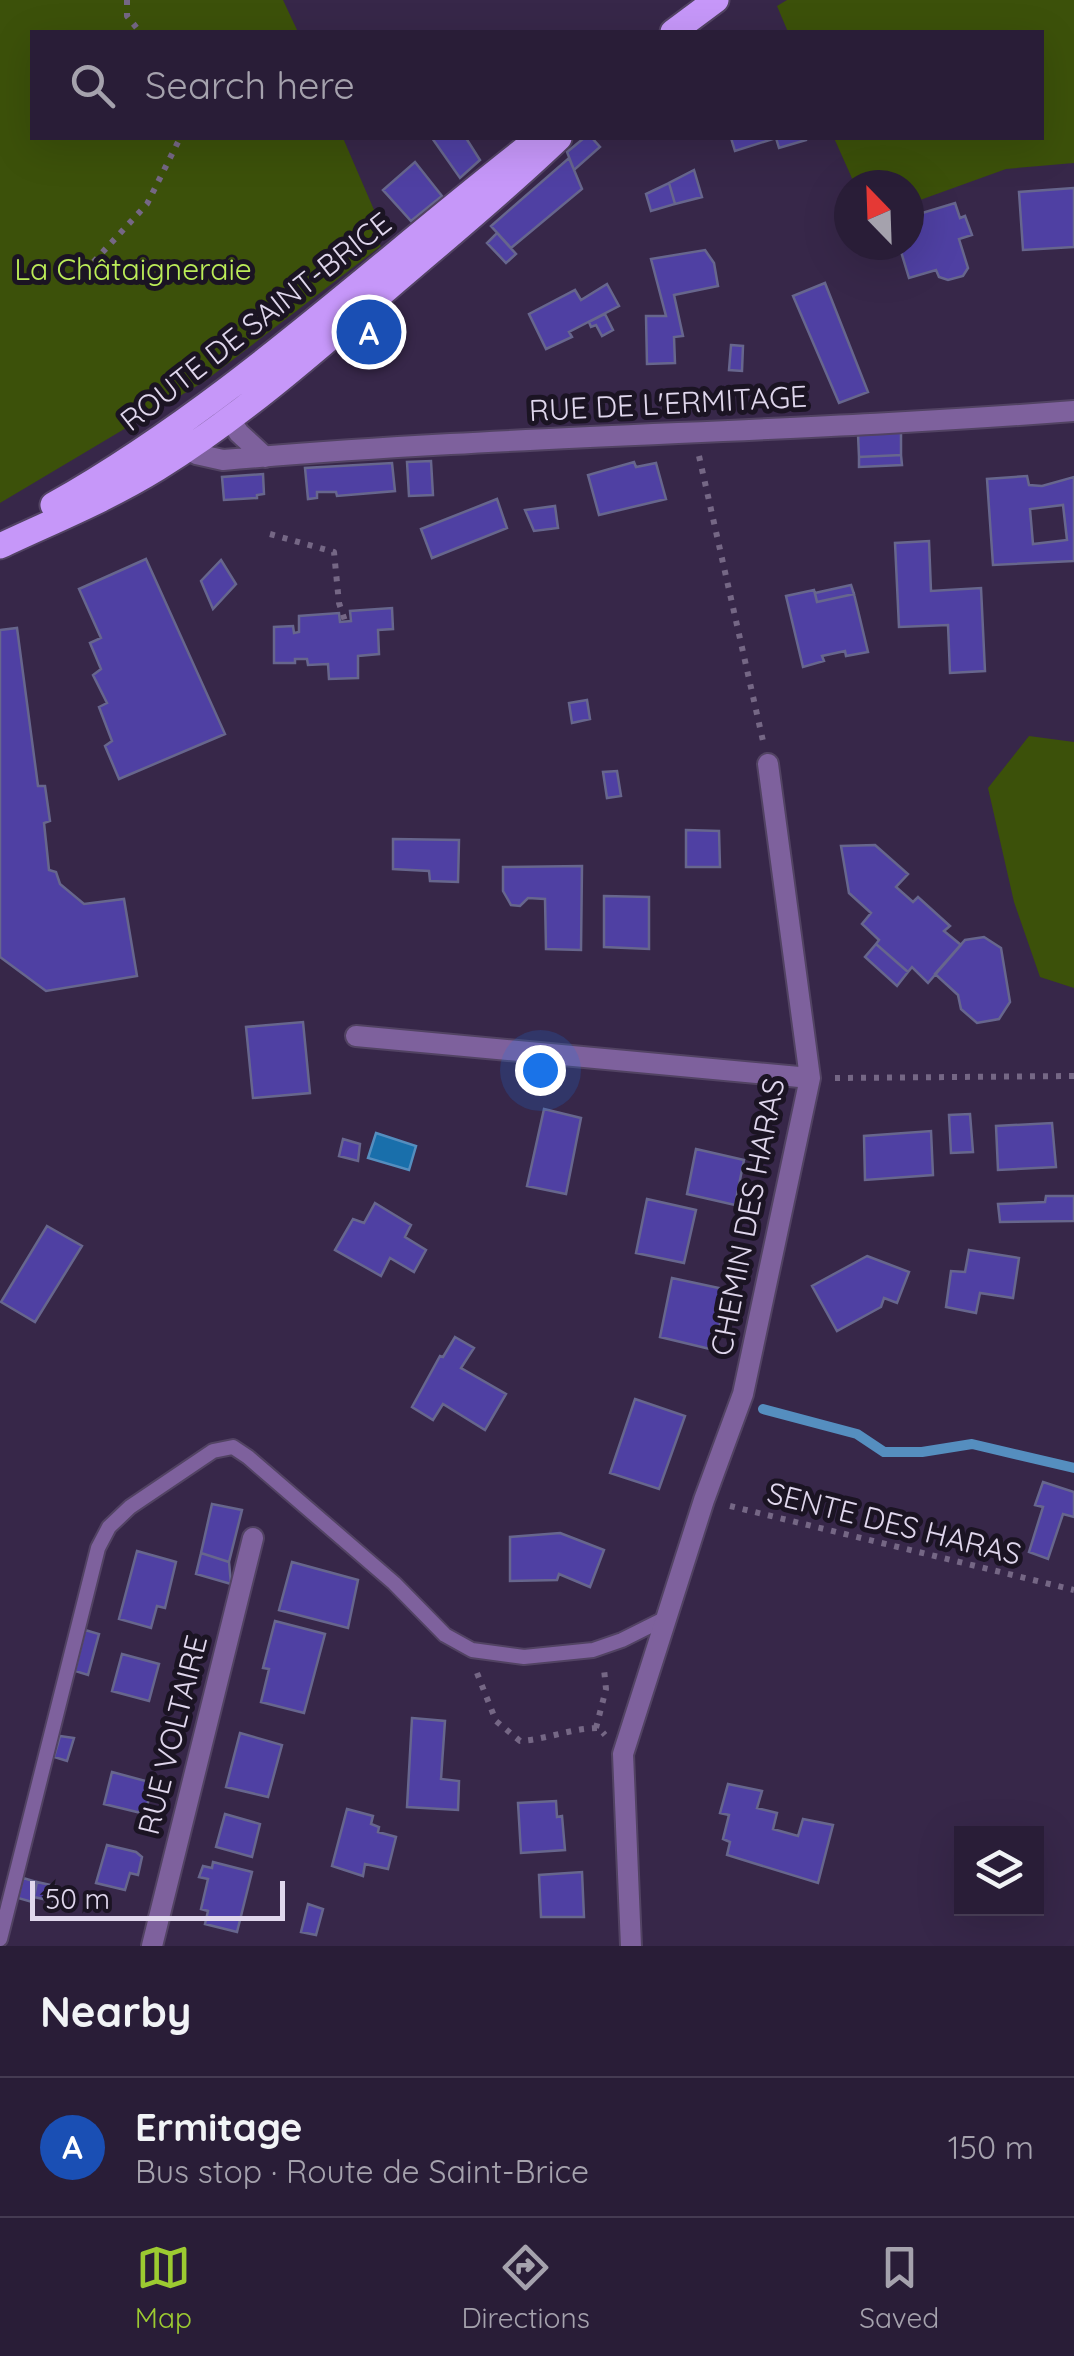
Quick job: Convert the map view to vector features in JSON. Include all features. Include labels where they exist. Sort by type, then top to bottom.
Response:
[{"type":"main road","points":[[677,30],[716,0]]},
{"type":"main road","name":"ROUTE DE SAINT-BRICE","points":[[223,408],[279,352],[537,140]]},
{"type":"main road","name":"ROUTE DE SAINT-BRICE","points":[[0,546],[110,495],[223,408],[324,344],[557,140]]},
{"type":"main road","name":"ROUTE DE SAINT-BRICE","points":[[0,537],[104,477],[182,438]]},
{"type":"street","points":[[223,408],[250,446],[265,456]]},
{"type":"street","name":"RUE DE L'ERMITAGE","points":[[182,438],[207,458],[694,430],[925,422],[1074,410]]},
{"type":"street","name":"CHEMIN DES HARAS","points":[[632,1946],[622,1754],[664,1618],[743,1394],[810,1078],[768,764]]},
{"type":"street","points":[[356,1036],[810,1078]]},
{"type":"street","name":"RUE VOLTAIRE","points":[[152,1946],[252,1538]]},
{"type":"lane","points":[[0,1939],[98,1548],[109,1527],[130,1507],[213,1451],[233,1447],[248,1456],[394,1583],[445,1636],[472,1650],[524,1657],[594,1650],[664,1618]]},
{"type":"path","points":[[127,0],[127,16],[138,30]]},
{"type":"path","points":[[76,281],[147,204],[179,140]]},
{"type":"path","points":[[694,430],[768,764]]},
{"type":"path","points":[[270,534],[334,552],[339,603],[345,621]]},
{"type":"path","points":[[810,1078],[1074,1076]]},
{"type":"path","name":"SENTE DES HARAS","points":[[704,1500],[1074,1590]]},
{"type":"path","points":[[472,1650],[479,1682],[496,1722],[520,1740],[596,1728],[622,1754]]},
{"type":"path","points":[[594,1650],[605,1672],[606,1689],[596,1728]]},
{"type":"green space","name":"La Châtaigneraie","points":[[0,0],[283,0],[297,30],[30,30],[30,140],[344,140],[381,226],[372,234],[381,246],[205,381],[0,503]]},
{"type":"green space","points":[[787,0],[1074,0],[1074,163],[1006,169],[924,199],[924,170],[848,170],[835,140],[1044,140],[1044,30],[787,30],[777,6]]},
{"type":"green space","points":[[1029,736],[1074,742],[1074,988],[1040,977],[1014,902],[988,788]]},
{"type":"water","points":[[376,1133],[416,1146],[409,1170],[368,1158]]},
{"type":"building","points":[[433,140],[467,140],[480,160],[460,178]]},
{"type":"building","points":[[582,140],[594,140],[600,147],[574,170],[567,152]]},
{"type":"building","points":[[732,140],[770,140],[735,151]]},
{"type":"building","points":[[777,140],[806,140],[779,148]]},
{"type":"building","points":[[569,158],[582,189],[511,248],[491,226]]},
{"type":"building","points":[[415,162],[442,196],[411,221],[383,190]]},
{"type":"building","points":[[694,170],[702,197],[675,204],[669,183]]},
{"type":"building","points":[[669,183],[675,204],[651,211],[646,194]]},
{"type":"building","points":[[1074,188],[1074,247],[1023,250],[1019,192]]},
{"type":"building","points":[[955,203],[960,218],[965,216],[972,235],[959,239],[968,268],[963,276],[948,280],[939,277],[936,270],[909,278],[904,260],[924,260],[924,212]]},
{"type":"building","points":[[497,233],[516,254],[506,263],[487,243]]},
{"type":"building","points":[[705,250],[714,263],[718,286],[674,295],[683,336],[674,337],[675,363],[647,364],[646,316],[666,316],[651,259]]},
{"type":"building","points":[[825,283],[868,392],[839,403],[793,296]]},
{"type":"building","points":[[607,284],[619,306],[546,349],[529,314],[575,290],[581,300]]},
{"type":"building","points":[[605,314],[613,330],[602,336],[596,325],[591,327],[589,322]]},
{"type":"building","points":[[731,345],[743,346],[742,371],[729,370]]},
{"type":"building","points":[[901,432],[901,455],[859,457],[858,434]]},
{"type":"building","points":[[901,455],[902,465],[859,467],[859,457]]},
{"type":"building","points":[[431,461],[433,495],[409,496],[407,462]]},
{"type":"building","points":[[634,462],[636,467],[656,463],[666,499],[599,515],[588,475]]},
{"type":"building","points":[[392,463],[395,491],[337,496],[336,492],[317,492],[317,498],[308,499],[305,468]]},
{"type":"building","points":[[263,474],[264,494],[224,500],[222,477]]},
{"type":"building","points":[[1027,476],[1029,485],[1042,486],[1074,477],[1074,561],[993,565],[987,479]],"holes":[[[1063,505],[1067,540],[1033,544],[1030,509]]]},
{"type":"building","points":[[497,499],[507,528],[432,558],[421,529]]},
{"type":"building","points":[[555,506],[558,528],[534,531],[525,510]]},
{"type":"building","points":[[929,541],[931,591],[981,588],[985,671],[950,673],[948,625],[899,627],[895,543]]},
{"type":"building","points":[[146,559],[225,734],[119,779],[105,746],[112,741],[99,707],[107,703],[93,675],[101,669],[90,643],[101,638],[79,589]]},
{"type":"building","points":[[221,560],[236,584],[213,609],[201,581]]},
{"type":"building","points":[[851,585],[854,594],[817,602],[815,593]]},
{"type":"building","points":[[814,590],[817,602],[854,594],[868,652],[822,656],[824,661],[803,667],[786,596]]},
{"type":"building","points":[[392,608],[393,629],[378,630],[379,654],[358,656],[358,678],[329,679],[328,664],[308,665],[307,659],[274,663],[274,627],[293,626],[294,633],[299,632],[299,616],[339,613],[340,622],[351,621],[350,611]]},
{"type":"building","points":[[17,628],[38,786],[45,786],[50,821],[44,823],[49,870],[56,872],[60,884],[84,904],[124,899],[137,976],[46,991],[0,957],[0,630]]},
{"type":"building","points":[[587,700],[590,719],[572,723],[569,703]]},
{"type":"building","points":[[617,771],[621,796],[607,798],[603,772]]},
{"type":"building","points":[[686,830],[719,831],[720,867],[686,867]]},
{"type":"building","points":[[393,839],[459,840],[458,882],[430,881],[429,871],[393,869]]},
{"type":"building","points":[[875,845],[908,874],[896,887],[913,902],[918,897],[950,926],[944,931],[961,945],[928,983],[912,967],[908,972],[876,944],[879,940],[862,924],[871,913],[849,893],[841,846]]},
{"type":"building","points":[[582,866],[581,950],[546,949],[545,899],[528,898],[520,906],[511,905],[503,891],[503,867]]},
{"type":"building","points":[[604,896],[649,897],[649,949],[604,947]]},
{"type":"building","points":[[984,937],[1001,948],[1010,1002],[999,1019],[977,1023],[961,1009],[958,995],[935,974],[965,940]]},
{"type":"building","points":[[876,944],[908,972],[897,986],[865,957]]},
{"type":"building","points":[[303,1022],[310,1093],[253,1098],[246,1027]]},
{"type":"building","points":[[544,1109],[581,1118],[566,1194],[527,1186]]},
{"type":"building","points":[[970,1114],[973,1152],[951,1153],[949,1115]]},
{"type":"building","points":[[1052,1123],[1056,1167],[998,1170],[996,1126]]},
{"type":"building","points":[[931,1131],[933,1175],[865,1180],[864,1136]]},
{"type":"building","points":[[343,1139],[360,1144],[358,1161],[339,1156]]},
{"type":"building","points":[[696,1149],[744,1160],[735,1205],[687,1194]]},
{"type":"building","points":[[1046,1196],[1074,1196],[1074,1221],[1000,1222],[998,1204],[1045,1202]]},
{"type":"building","points":[[647,1199],[696,1210],[684,1263],[636,1253]]},
{"type":"building","points":[[375,1203],[411,1225],[405,1237],[426,1250],[414,1272],[390,1258],[381,1276],[335,1250],[353,1219],[364,1223]]},
{"type":"building","points":[[47,1226],[82,1246],[35,1322],[1,1302]]},
{"type":"building","points":[[969,1250],[1019,1258],[1013,1298],[980,1293],[976,1313],[946,1307],[951,1271],[965,1272]]},
{"type":"building","points":[[867,1256],[909,1272],[897,1303],[884,1298],[881,1307],[837,1331],[812,1286]]},
{"type":"building","points":[[672,1278],[728,1290],[714,1350],[660,1337]]},
{"type":"building","points":[[455,1337],[474,1348],[461,1368],[506,1394],[485,1430],[443,1404],[433,1420],[412,1407]]},
{"type":"building","points":[[635,1399],[685,1416],[659,1489],[610,1473]]},
{"type":"building","points":[[1043,1482],[1074,1492],[1074,1517],[1063,1514],[1048,1559],[1029,1552],[1043,1507],[1035,1505]]},
{"type":"building","points":[[212,1504],[242,1510],[229,1562],[201,1553]]},
{"type":"building","points":[[560,1533],[604,1550],[590,1587],[559,1574],[557,1580],[510,1581],[510,1537]]},
{"type":"building","points":[[137,1551],[176,1562],[165,1608],[157,1606],[151,1628],[119,1619]]},
{"type":"building","points":[[201,1553],[229,1562],[231,1584],[196,1574]]},
{"type":"building","points":[[292,1562],[358,1580],[348,1628],[279,1610]]},
{"type":"building","points":[[275,1621],[325,1634],[304,1713],[261,1702],[269,1669],[263,1668]]},
{"type":"building","points":[[85,1630],[99,1634],[88,1675],[75,1671]]},
{"type":"building","points":[[122,1654],[159,1664],[149,1701],[112,1691]]},
{"type":"building","points":[[412,1718],[445,1721],[441,1779],[459,1781],[458,1810],[407,1807]]},
{"type":"building","points":[[240,1733],[282,1745],[268,1797],[226,1787]]},
{"type":"building","points":[[60,1736],[74,1738],[67,1761],[54,1757]]},
{"type":"building","points":[[112,1772],[153,1783],[145,1814],[104,1804]]},
{"type":"building","points":[[728,1784],[762,1791],[757,1808],[777,1813],[773,1829],[798,1836],[803,1819],[833,1825],[818,1883],[727,1855],[730,1842],[723,1839],[729,1815],[720,1813]]},
{"type":"building","points":[[556,1801],[557,1817],[562,1816],[565,1850],[521,1853],[518,1803]]},
{"type":"building","points":[[347,1809],[373,1816],[371,1824],[379,1827],[378,1832],[396,1837],[388,1869],[365,1864],[363,1876],[332,1866]]},
{"type":"building","points":[[225,1814],[260,1824],[252,1857],[216,1847]]},
{"type":"building","points":[[107,1845],[142,1857],[138,1875],[130,1873],[125,1890],[96,1883]]},
{"type":"building","points":[[213,1862],[252,1872],[237,1932],[205,1924],[208,1911],[201,1909],[208,1879],[199,1877],[203,1866],[212,1868]]},
{"type":"building","points":[[582,1872],[584,1917],[541,1917],[539,1875]]},
{"type":"building","points":[[23,1878],[37,1882],[32,1902],[18,1898]]},
{"type":"building","points":[[37,1882],[55,1886],[52,1901],[34,1897]]},
{"type":"building","points":[[308,1904],[323,1909],[316,1935],[301,1932]]},
{"type":"waterway","points":[[763,1409],[857,1434],[884,1452],[922,1452],[972,1444],[1074,1468]]},
{"type":"place","name":"Ermitage","points":[[369,332]]}]
